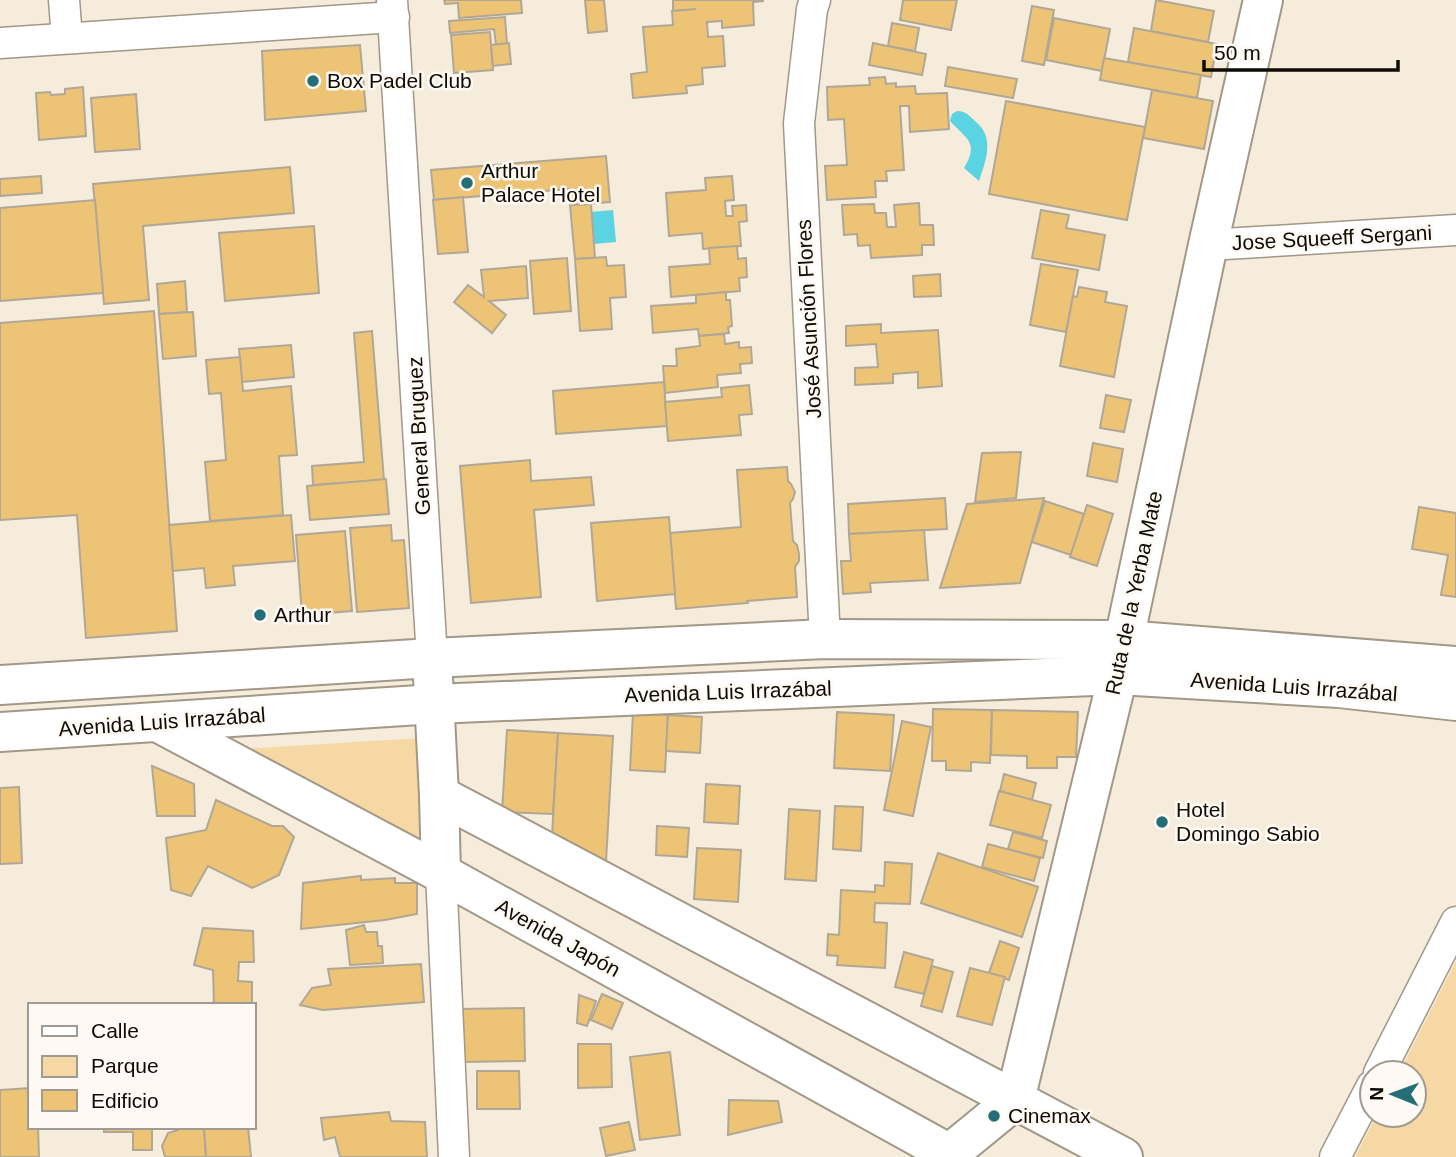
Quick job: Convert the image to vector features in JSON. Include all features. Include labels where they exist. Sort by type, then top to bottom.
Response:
[{"type":"main road","name":"Ruta de la Yerba Mate","points":[[1015,1100],[1121,657],[1263,0]]},
{"type":"main road","name":"Avenida Luis Irrazábal","points":[[0,685],[432,658],[825,639],[1121,657],[1456,666]]},
{"type":"main road","name":"Avenida Luis Irrazábal","points":[[0,732],[1121,657],[1339,688],[1456,701]]},
{"type":"main road","name":"General Bruguez","points":[[432,658],[441,873]]},
{"type":"main road","name":"Avenida Japón","points":[[159,723],[441,873],[952,1155]]},
{"type":"main road","points":[[439,795],[1123,1157]]},
{"type":"main road","points":[[952,1155],[1015,1100]]},
{"type":"street","points":[[64,0],[67,38]]},
{"type":"street","name":"José Asunción Flores","points":[[815,0],[799,123],[825,639]]},
{"type":"street","points":[[0,43],[393,8]]},
{"type":"street","name":"General Bruguez","points":[[393,8],[432,658]]},
{"type":"street","name":"Jose Squeeff Sergani","points":[[1208,245],[1456,230]]},
{"type":"street","points":[[441,873],[454,1157]]},
{"type":"street","points":[[1385,1059],[1456,922]]},
{"type":"street","points":[[1335,1157],[1358,1113]]},
{"type":"street","points":[[910,1157],[952,1155]]},
{"type":"green space","points":[[420,738],[425,868],[193,752]]},
{"type":"green space","points":[[1456,961],[1456,1157],[1355,1157],[1370,1129],[1428,1129],[1428,1059],[1406,1059]]},
{"type":"water","points":[[957,111],[968,114],[985,135],[987,150],[979,181],[964,168],[971,146],[950,121],[952,114]]},
{"type":"water","points":[[613,210],[616,242],[594,244],[591,212]]},
{"type":"building","points":[[444,0],[521,0],[522,13],[459,18],[458,3],[445,4]]},
{"type":"building","points":[[585,0],[604,0],[607,31],[588,33]]},
{"type":"building","points":[[673,0],[763,1],[753,2],[754,25],[722,28],[722,21],[707,22],[708,37],[723,36],[725,66],[702,68],[703,84],[686,86],[687,93],[633,98],[631,74],[647,72],[643,27],[673,25]]},
{"type":"building","points":[[903,0],[957,0],[951,30],[900,20]]},
{"type":"building","points":[[1156,0],[1214,11],[1208,42],[1151,31]]},
{"type":"building","points":[[1032,6],[1054,10],[1044,65],[1022,61]]},
{"type":"building","points":[[505,17],[507,44],[496,45],[494,29],[450,33],[449,21]]},
{"type":"building","points":[[1054,18],[1110,29],[1102,71],[1046,60]]},
{"type":"building","points":[[892,23],[919,28],[915,51],[888,46]]},
{"type":"building","points":[[1134,28],[1217,44],[1211,77],[1128,62]]},
{"type":"building","points":[[490,32],[493,70],[454,73],[451,35]]},
{"type":"building","points":[[509,43],[511,64],[493,66],[491,45]]},
{"type":"building","points":[[873,43],[926,54],[922,75],[869,65]]},
{"type":"building","name":"Box Padel Club","points":[[360,45],[366,111],[265,120],[262,51]]},
{"type":"building","points":[[1104,58],[1201,75],[1197,98],[1100,80]]},
{"type":"building","points":[[948,67],[1017,79],[1013,98],[945,86]]},
{"type":"building","points":[[885,77],[886,84],[896,83],[896,87],[915,86],[916,94],[947,93],[949,129],[910,132],[909,106],[900,106],[904,170],[886,171],[887,181],[875,181],[876,197],[827,200],[825,166],[847,165],[844,119],[828,120],[827,87],[870,85],[869,78]]},
{"type":"building","points":[[83,87],[86,136],[39,140],[36,93],[65,94],[65,89]]},
{"type":"building","points":[[1152,90],[1213,101],[1204,149],[1143,138]]},
{"type":"building","points":[[136,94],[140,149],[95,152],[91,98]]},
{"type":"building","points":[[1006,101],[1145,127],[1127,220],[989,194]]},
{"type":"building","points":[[606,156],[610,202],[571,205],[569,189],[434,200],[431,170]]},
{"type":"building","points":[[290,167],[294,213],[143,226],[149,300],[104,304],[93,184]]},
{"type":"building","points":[[41,176],[42,193],[0,196],[0,179]]},
{"type":"building","points":[[732,176],[734,200],[725,201],[726,216],[733,216],[732,206],[746,205],[747,221],[739,222],[741,246],[703,249],[702,233],[669,236],[666,193],[706,190],[705,178]]},
{"type":"building","points":[[463,197],[468,252],[438,254],[433,200]]},
{"type":"building","points":[[95,200],[103,293],[0,301],[0,208]]},
{"type":"building","points":[[919,203],[920,225],[933,225],[934,245],[922,245],[922,255],[871,258],[870,245],[858,246],[857,234],[844,235],[842,205],[874,204],[875,213],[886,213],[887,227],[896,227],[894,205]]},
{"type":"building","points":[[591,204],[595,258],[575,259],[570,205]]},
{"type":"building","points":[[1041,210],[1069,215],[1066,228],[1105,235],[1099,270],[1032,258]]},
{"type":"building","points":[[314,226],[319,293],[225,301],[219,233]]},
{"type":"building","points":[[737,246],[738,259],[746,258],[747,277],[739,278],[740,291],[671,297],[669,267],[710,264],[709,248]]},
{"type":"building","points":[[606,257],[607,266],[624,265],[626,297],[610,298],[612,329],[580,331],[575,259]]},
{"type":"building","points":[[567,258],[571,311],[534,314],[530,261]]},
{"type":"building","points":[[1041,264],[1078,270],[1066,332],[1030,325]]},
{"type":"building","points":[[526,266],[528,298],[489,301],[506,315],[492,333],[454,302],[468,285],[484,297],[481,270]]},
{"type":"building","points":[[940,274],[941,296],[914,297],[913,276]]},
{"type":"building","points":[[185,281],[187,312],[159,314],[157,284]]},
{"type":"building","points":[[1079,287],[1107,292],[1105,302],[1127,306],[1114,377],[1060,366],[1073,296],[1077,297]]},
{"type":"building","points":[[726,292],[726,300],[730,300],[732,326],[728,327],[729,333],[699,336],[698,329],[653,333],[651,306],[696,303],[696,295]]},
{"type":"building","points":[[154,311],[177,631],[86,638],[77,515],[0,520],[0,323]]},
{"type":"building","points":[[193,312],[196,356],[163,359],[159,314]]},
{"type":"building","points":[[881,324],[881,333],[938,330],[942,386],[918,388],[918,372],[893,374],[893,383],[855,385],[855,368],[878,367],[876,344],[846,346],[846,326]]},
{"type":"building","points":[[372,331],[384,480],[313,485],[312,466],[364,462],[354,333]]},
{"type":"building","points":[[724,334],[725,344],[739,342],[739,348],[751,347],[752,363],[740,364],[741,373],[717,375],[718,387],[665,393],[663,366],[677,366],[676,349],[700,346],[699,336]]},
{"type":"building","points":[[291,345],[294,377],[242,382],[239,349]]},
{"type":"building","points":[[240,357],[243,391],[291,386],[297,455],[279,456],[283,515],[210,521],[205,462],[226,460],[221,393],[209,394],[206,360]]},
{"type":"building","points":[[664,382],[667,426],[556,434],[553,391]]},
{"type":"building","points":[[749,385],[752,414],[739,415],[741,435],[668,441],[665,402],[722,397],[721,388]]},
{"type":"building","points":[[1106,395],[1131,400],[1124,432],[1100,428]]},
{"type":"building","points":[[1093,443],[1123,449],[1117,482],[1087,476]]},
{"type":"building","points":[[1021,452],[1016,498],[975,502],[982,453]]},
{"type":"building","points":[[530,460],[531,481],[591,477],[594,505],[534,510],[541,597],[471,603],[460,466]]},
{"type":"building","points":[[787,467],[788,481],[795,492],[790,503],[793,541],[799,554],[795,567],[797,597],[676,609],[670,533],[741,527],[737,470]]},
{"type":"building","points":[[386,479],[389,514],[310,520],[307,486]]},
{"type":"building","points":[[945,498],[947,529],[849,534],[848,504]]},
{"type":"building","points":[[1044,498],[1020,583],[940,588],[967,504]]},
{"type":"building","points":[[1045,501],[1084,514],[1071,555],[1032,542]]},
{"type":"building","points":[[1087,505],[1113,514],[1097,566],[1070,557]]},
{"type":"building","points":[[1419,507],[1456,513],[1456,597],[1441,595],[1448,555],[1412,549]]},
{"type":"building","points":[[291,515],[295,561],[233,566],[235,585],[206,588],[204,568],[173,571],[169,525]]},
{"type":"building","points":[[669,517],[675,594],[597,601],[591,523]]},
{"type":"building","points":[[391,525],[392,541],[404,540],[409,608],[357,612],[350,528]]},
{"type":"building","points":[[924,530],[928,580],[870,583],[871,592],[843,594],[841,561],[851,561],[849,534]]},
{"type":"building","points":[[345,531],[352,611],[302,615],[296,535]]},
{"type":"building","points":[[933,709],[992,710],[990,763],[971,762],[971,771],[946,770],[946,761],[932,761]]},
{"type":"building","points":[[992,710],[1078,712],[1076,757],[1057,757],[1057,768],[1027,768],[1027,756],[991,755]]},
{"type":"building","points":[[837,712],[894,715],[890,771],[834,768]]},
{"type":"building","points":[[633,713],[668,715],[665,772],[630,770]]},
{"type":"building","points":[[668,715],[702,717],[700,753],[666,751]]},
{"type":"building","points":[[902,721],[931,727],[913,816],[884,810]]},
{"type":"building","points":[[507,730],[558,733],[553,814],[502,812]]},
{"type":"building","points":[[558,733],[613,736],[606,862],[552,835]]},
{"type":"building","points":[[152,766],[194,784],[195,816],[157,816]]},
{"type":"building","points":[[1004,774],[1036,783],[1032,800],[1000,791]]},
{"type":"building","points":[[706,784],[740,786],[738,824],[704,822]]},
{"type":"building","points":[[19,787],[22,863],[0,864],[0,788]]},
{"type":"building","points":[[999,791],[1051,805],[1042,838],[990,825]]},
{"type":"building","points":[[216,800],[272,826],[283,826],[294,837],[279,875],[252,888],[208,866],[191,896],[171,890],[166,838],[206,830]]},
{"type":"building","points":[[835,806],[863,807],[861,851],[833,849]]},
{"type":"building","points":[[789,809],[820,811],[816,881],[785,879]]},
{"type":"building","points":[[657,826],[689,828],[687,857],[656,855]]},
{"type":"building","points":[[1013,832],[1047,841],[1043,858],[1008,849]]},
{"type":"building","points":[[988,844],[1040,858],[1034,881],[982,867]]},
{"type":"building","points":[[697,848],[741,850],[738,902],[694,899]]},
{"type":"building","points":[[938,853],[1038,887],[1022,937],[921,903]]},
{"type":"building","points":[[885,862],[912,864],[910,904],[875,903],[874,922],[887,923],[885,968],[837,965],[838,956],[827,955],[828,934],[839,935],[841,890],[875,892],[875,885],[884,886]]},
{"type":"building","points":[[361,876],[361,880],[395,878],[395,883],[417,883],[417,914],[301,929],[303,883]]},
{"type":"building","points":[[364,925],[366,932],[377,932],[378,946],[382,946],[383,963],[350,965],[346,930]]},
{"type":"building","points":[[203,928],[253,931],[254,962],[239,962],[238,981],[252,982],[252,1003],[214,1003],[213,970],[194,965]]},
{"type":"building","points":[[1000,941],[1019,948],[1009,980],[989,973]]},
{"type":"building","points":[[904,952],[933,960],[924,994],[895,987]]},
{"type":"building","points":[[421,964],[424,1002],[323,1010],[300,1005],[312,988],[331,985],[328,969]]},
{"type":"building","points":[[932,966],[953,972],[942,1012],[921,1006]]},
{"type":"building","points":[[970,968],[1005,977],[992,1025],[957,1016]]},
{"type":"building","points":[[602,994],[623,1003],[612,1029],[591,1020]]},
{"type":"building","points":[[579,995],[596,1001],[587,1026],[577,1023]]},
{"type":"building","points":[[524,1008],[525,1061],[458,1062],[457,1009]]},
{"type":"building","points":[[578,1044],[611,1044],[612,1087],[578,1088]]},
{"type":"building","points":[[670,1052],[680,1135],[640,1140],[630,1057]]},
{"type":"building","points":[[477,1071],[519,1071],[520,1109],[477,1109]]},
{"type":"building","points":[[28,1088],[28,1129],[38,1129],[39,1157],[0,1157],[0,1090]]},
{"type":"building","points":[[729,1100],[778,1101],[782,1122],[728,1135]]},
{"type":"building","points":[[389,1112],[391,1121],[425,1122],[427,1157],[340,1157],[335,1137],[324,1140],[321,1118]]},
{"type":"building","points":[[629,1122],[635,1150],[606,1156],[600,1128]]},
{"type":"building","points":[[104,1129],[152,1129],[152,1150],[133,1150],[133,1132],[104,1132]]},
{"type":"building","points":[[204,1129],[206,1157],[165,1157],[162,1146],[168,1133]]},
{"type":"building","points":[[204,1129],[248,1129],[251,1157],[206,1157]]},
{"type":"place","name":"Box Padel Club","points":[[313,81]]},
{"type":"place","name":"Arthur Palace Hotel","points":[[467,183]]},
{"type":"place","name":"Arthur","points":[[260,615]]},
{"type":"place","name":"Hotel Domingo Sabio","points":[[1162,822]]},
{"type":"place","name":"Cinemax","points":[[994,1116]]}]
